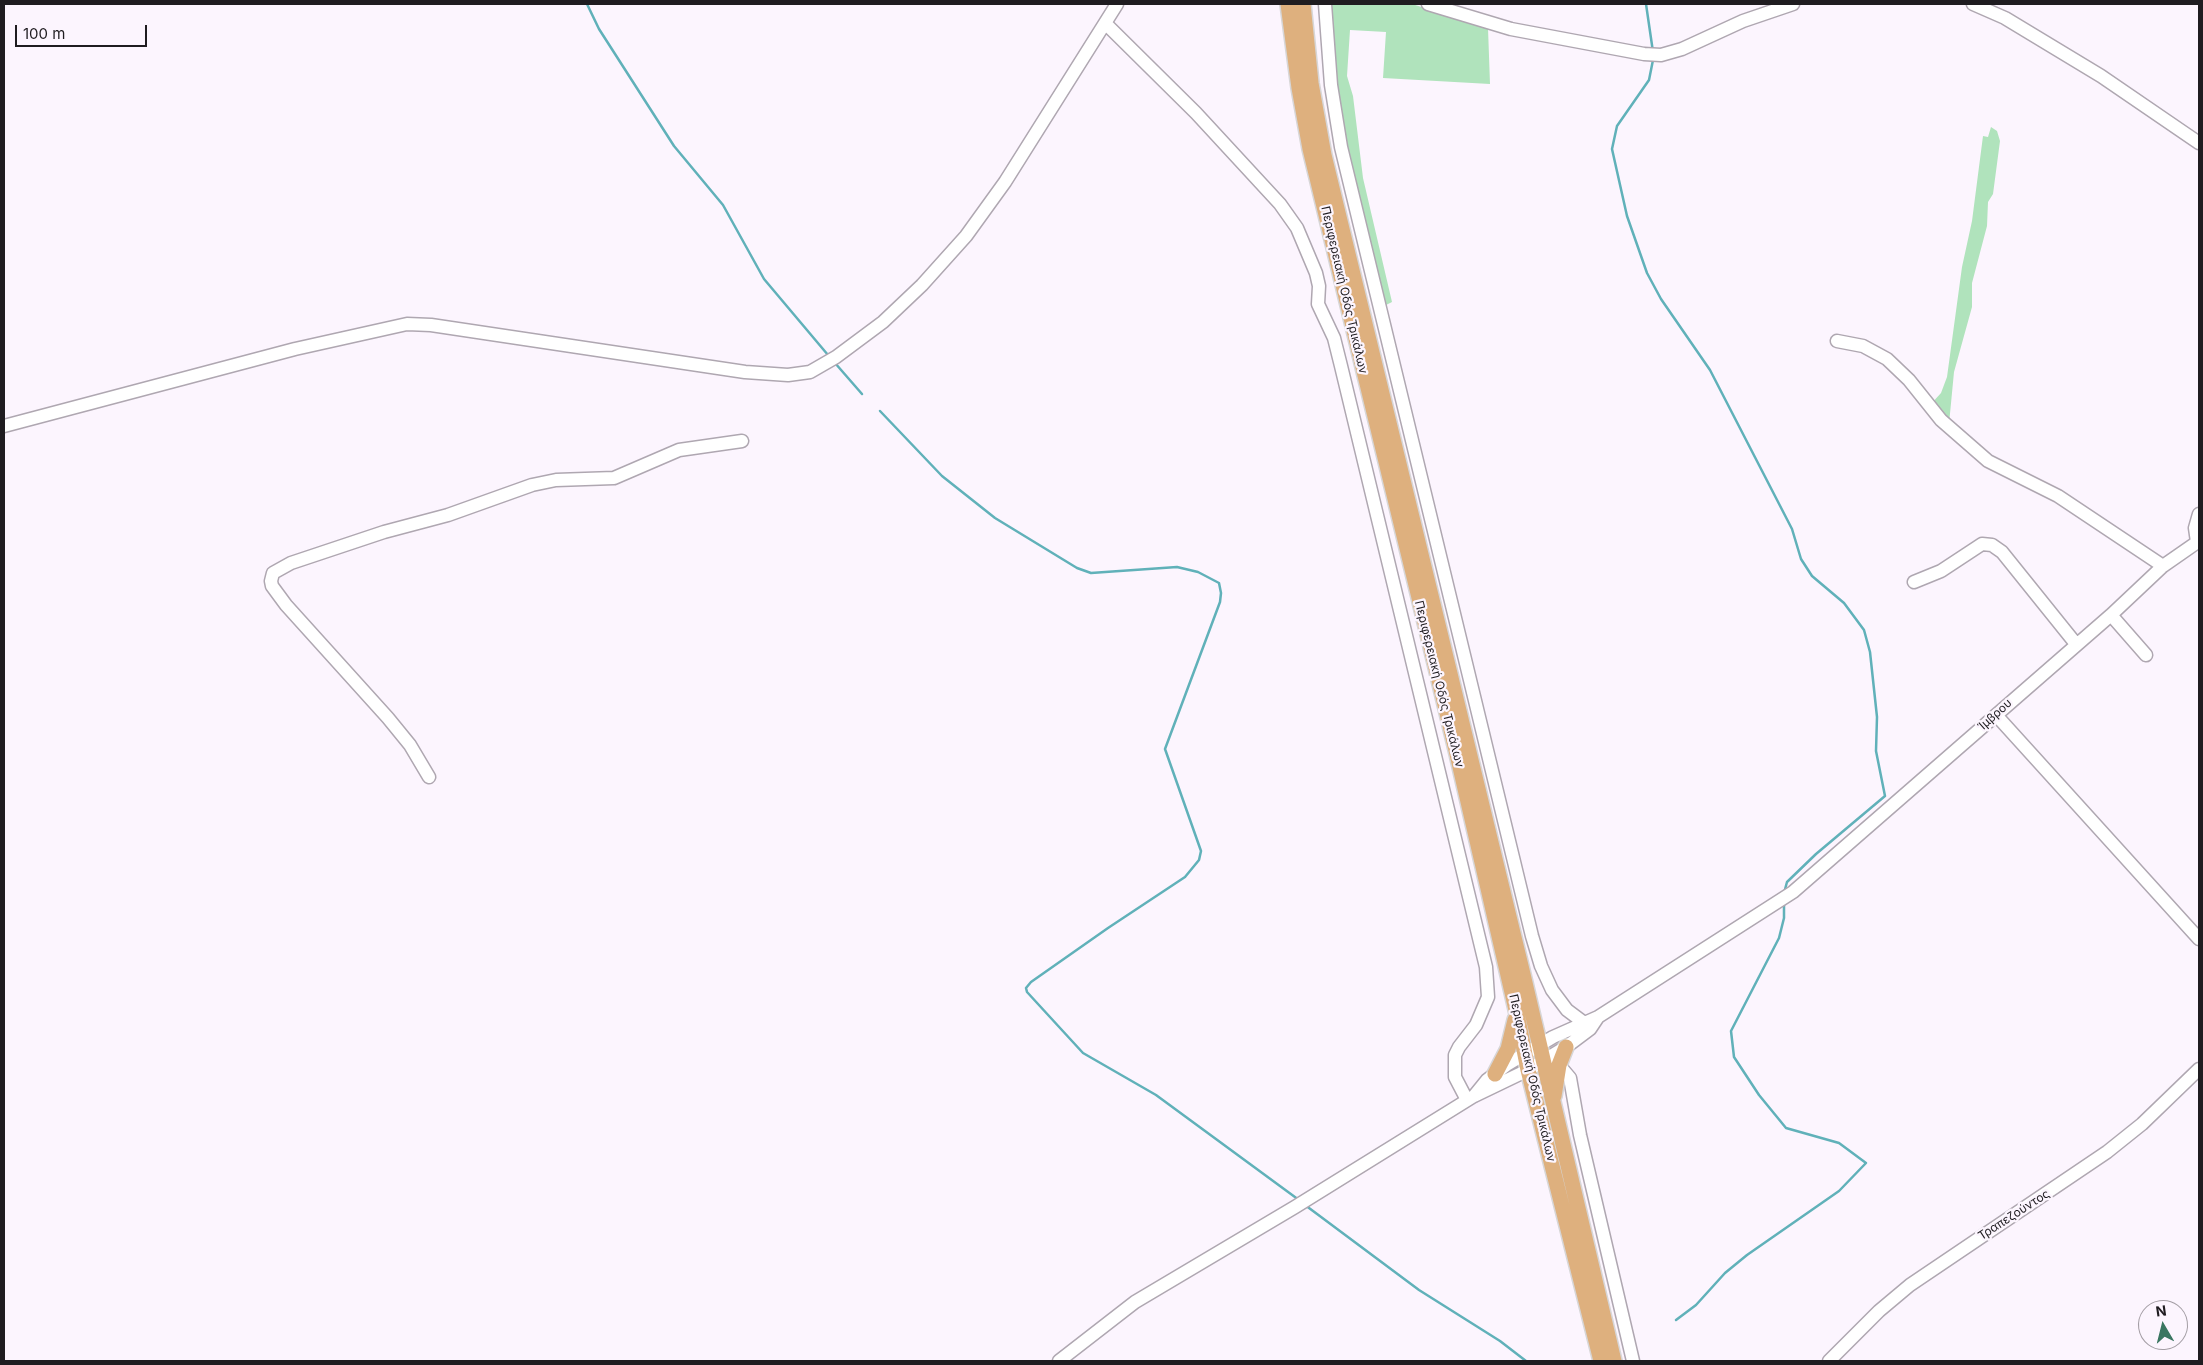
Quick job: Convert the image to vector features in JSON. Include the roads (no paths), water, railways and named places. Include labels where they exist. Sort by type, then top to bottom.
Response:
[{"type":"main road","name":"Περιφερειακή Οδός Τρικάλων","points":[[1288,4],[1295,62],[1310,149],[1457,754],[1517,1014],[1524,1055],[1602,1361]]},
{"type":"main road","name":"Περιφερειακή Οδός Τρικάλων","points":[[1303,4],[1311,83],[1324,155],[1540,1045],[1614,1361]]},
{"type":"main road","points":[[1496,1074],[1509,1046],[1517,1014]]},
{"type":"main road","points":[[1554,1105],[1559,1065],[1566,1047]]},
{"type":"street","points":[[4,426],[295,349],[407,324],[431,325],[769,374],[803,374],[823,366],[872,332],[910,298],[977,222],[1005,182],[1117,4]]},
{"type":"street","points":[[1324,4],[1331,85],[1341,147],[1532,936],[1541,966],[1552,990],[1567,1010],[1583,1022]]},
{"type":"street","points":[[1428,4],[1511,29],[1644,54],[1661,55],[1682,49],[1743,21],[1793,4]]},
{"type":"street","points":[[1972,4],[2006,18],[2101,76],[2199,143]]},
{"type":"street","points":[[1105,23],[1196,113],[1280,204],[1297,228],[1316,273],[1319,286],[1318,304],[1334,338],[1486,967],[1488,996],[1476,1024],[1455,1055],[1455,1077],[1470,1098]]},
{"type":"street","points":[[1837,341],[1863,346],[1886,359],[1909,380],[1941,420],[1988,461],[2064,500],[2164,566]]},
{"type":"street","points":[[429,777],[410,745],[388,718],[286,605],[272,586],[273,573],[282,566],[384,532],[448,515],[527,486],[556,480],[614,478],[679,450],[742,441]]},
{"type":"street","points":[[2198,541],[2195,528],[2199,514]]},
{"type":"street","name":"Ίμβρου","points":[[1598,1017],[1792,892],[2111,615],[2164,566],[2198,541]]},
{"type":"street","points":[[1914,582],[1941,571],[1982,544],[1992,545],[2002,552],[2076,644]]},
{"type":"street","points":[[2111,615],[2146,655]]},
{"type":"street","points":[[1996,715],[2199,938]]},
{"type":"street","points":[[1470,1098],[1496,1074],[1524,1055],[1583,1022],[1598,1017]]},
{"type":"street","points":[[1059,1361],[1135,1302],[1315,1195],[1470,1098],[1528,1070],[1566,1047],[1590,1029],[1598,1017]]},
{"type":"street","points":[[1559,1065],[1570,1078],[1580,1135],[1633,1361]]},
{"type":"street","name":"Τραπεζούντος","points":[[1829,1361],[1873,1316],[1904,1290],[2112,1148],[2166,1102],[2199,1069]]},
{"type":"waterway","points":[[587,4],[599,29],[674,146],[723,205],[764,279],[828,355]]},
{"type":"waterway","points":[[1646,4],[1653,52]]},
{"type":"waterway","points":[[1653,60],[1649,80],[1617,126],[1612,149],[1627,216],[1647,273],[1661,299],[1710,370],[1792,529],[1801,559],[1812,576],[1844,603],[1864,630],[1870,652],[1877,717],[1876,751],[1885,796],[1816,854],[1787,882],[1784,893]]},
{"type":"waterway","points":[[835,363],[862,394]]},
{"type":"waterway","points":[[880,411],[942,476],[995,518],[1077,568],[1091,573],[1177,567],[1198,572],[1219,583],[1220,602],[1165,749],[1201,851],[1199,860],[1185,877],[1108,928],[1031,982],[1026,988],[1027,992],[1083,1053],[1156,1095],[1299,1200]]},
{"type":"waterway","points":[[1676,1320],[1696,1305],[1725,1273],[1747,1255],[1839,1191],[1866,1163],[1839,1143],[1786,1128],[1759,1095],[1734,1057],[1731,1031],[1779,938],[1784,918],[1784,903]]},
{"type":"waterway","points":[[1305,1205],[1419,1290],[1500,1341],[1526,1361]]}]
